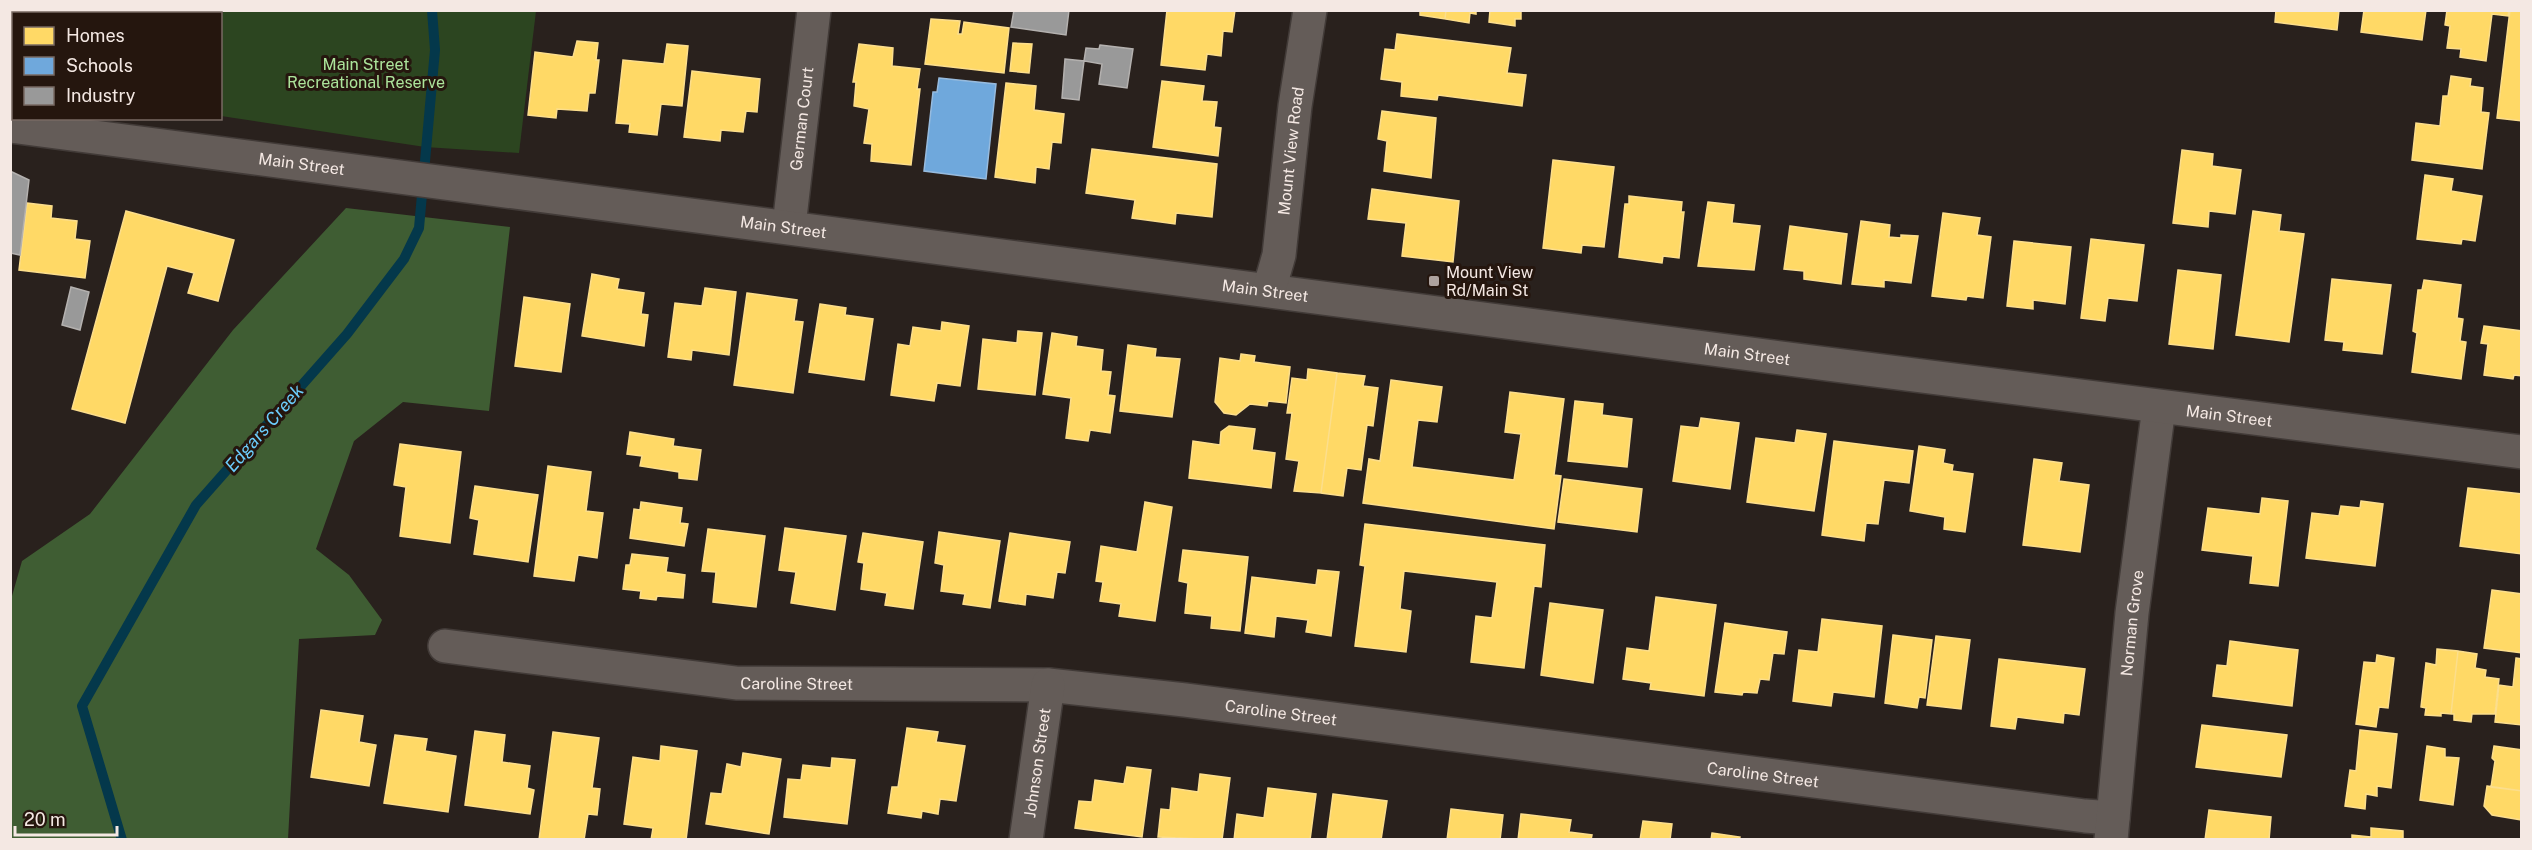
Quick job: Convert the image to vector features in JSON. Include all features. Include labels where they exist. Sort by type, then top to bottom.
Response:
[{"type":"street","name":"German Court","points":[[789,226],[814,10]]},
{"type":"street","name":"Mount View Road","points":[[1269,290],[1279,255],[1295,106],[1310,10]]},
{"type":"street","name":"Main Street","points":[[10,126],[789,226],[2159,408],[2522,452]]},
{"type":"street","name":"Norman Grove","points":[[2112,829],[2132,613],[2159,408]]},
{"type":"street","name":"Caroline Street","points":[[445,646],[736,683],[1048,685],[1185,700],[2085,816],[2112,829]]},
{"type":"street","name":"Johnson Street","points":[[1026,840],[1048,685]]},
{"type":"shaded area","points":[[11,10],[198,10],[198,12],[12,12],[12,86],[10,86]]},
{"type":"green space","name":"Main Street Recreational Reserve","points":[[224,10],[536,11],[519,153],[425,147],[222,116],[222,16]]},
{"type":"green space","points":[[346,208],[510,227],[489,411],[403,402],[354,441],[316,549],[349,575],[382,620],[375,635],[299,639],[288,839],[11,839],[10,603],[22,561],[90,514],[233,330]]},
{"type":"building: Homes","points":[[1167,10],[1235,10],[1232,32],[1223,31],[1221,56],[1207,54],[1205,70],[1161,65]]},
{"type":"building: Homes","points":[[1420,10],[1446,10],[1445,19],[1420,15]]},
{"type":"building: Homes","points":[[1446,10],[1476,10],[1476,14],[1470,13],[1469,23],[1445,19]]},
{"type":"building: Homes","points":[[1490,10],[1521,10],[1521,19],[1515,19],[1515,26],[1489,22]]},
{"type":"building: Homes","points":[[2276,10],[2339,10],[2337,30],[2275,22]]},
{"type":"building: Homes","points":[[2364,10],[2426,10],[2422,40],[2361,32]]},
{"type":"building: Homes","points":[[2447,10],[2509,10],[2508,16],[2492,14],[2486,61],[2460,57],[2461,49],[2447,48],[2450,26],[2445,25]]},
{"type":"building: Homes","points":[[2510,10],[2522,10],[2522,121],[2497,118]]},
{"type":"building: Homes","points":[[931,19],[960,21],[958,34],[962,34],[964,22],[1009,28],[1004,73],[925,64]]},
{"type":"building: Homes","points":[[1397,34],[1511,48],[1507,73],[1526,75],[1522,106],[1438,95],[1437,100],[1401,96],[1402,82],[1381,79],[1385,49],[1395,50]]},
{"type":"building: Homes","points":[[577,41],[598,43],[596,60],[599,60],[595,93],[589,93],[587,111],[557,109],[556,118],[528,115],[535,52],[573,57]]},
{"type":"building: Homes","points":[[1013,43],[1032,44],[1029,73],[1010,71]]},
{"type":"building: Homes","points":[[667,44],[688,46],[682,106],[661,104],[657,135],[629,132],[630,124],[616,123],[623,60],[664,64]]},
{"type":"building: Homes","points":[[859,44],[893,48],[892,66],[920,69],[917,89],[920,89],[911,165],[871,161],[872,144],[864,143],[869,109],[854,106],[856,82],[853,82]]},
{"type":"building: Homes","points":[[692,71],[760,79],[757,112],[746,111],[743,132],[721,130],[720,141],[684,137]]},
{"type":"building: Homes","points":[[2451,76],[2471,79],[2470,86],[2483,88],[2481,112],[2489,113],[2482,169],[2412,160],[2416,123],[2440,126],[2443,96],[2448,96]]},
{"type":"building: Homes","points":[[1162,81],[1204,86],[1202,101],[1217,102],[1214,127],[1221,128],[1218,156],[1153,147]]},
{"type":"building: Homes","points":[[1006,83],[1036,86],[1034,110],[1064,114],[1061,143],[1052,142],[1049,169],[1036,167],[1035,183],[995,177]]},
{"type":"building: Homes","points":[[1382,111],[1436,118],[1431,178],[1384,171],[1387,141],[1378,139]]},
{"type":"building: Homes","points":[[1092,149],[1217,164],[1212,217],[1176,213],[1175,224],[1132,218],[1135,200],[1086,193]]},
{"type":"building: Homes","points":[[2182,150],[2213,154],[2212,166],[2241,170],[2235,214],[2209,211],[2208,227],[2173,223]]},
{"type":"building: Homes","points":[[1553,160],[1614,167],[1604,247],[1582,245],[1581,253],[1543,248]]},
{"type":"building: Homes","points":[[2425,175],[2453,179],[2451,191],[2482,196],[2475,241],[2462,239],[2461,244],[2417,239]]},
{"type":"building: Homes","points":[[1372,189],[1459,201],[1453,262],[1402,256],[1406,223],[1368,219]]},
{"type":"building: Homes","points":[[1629,196],[1682,202],[1681,212],[1684,212],[1679,258],[1663,256],[1662,263],[1619,257],[1625,204],[1629,204]]},
{"type":"building: Homes","points":[[1708,202],[1734,205],[1732,223],[1760,226],[1754,270],[1698,266]]},
{"type":"building: Homes","points":[[27,203],[52,206],[51,218],[77,221],[75,239],[90,241],[85,278],[19,270]]},
{"type":"building: Homes","points":[[126,211],[234,240],[218,301],[188,293],[194,273],[167,266],[125,423],[72,409]]},
{"type":"building: Homes","points":[[2253,211],[2281,215],[2279,231],[2304,234],[2289,342],[2236,335]]},
{"type":"building: Homes","points":[[1943,213],[1980,218],[1977,235],[1991,237],[1983,298],[1967,296],[1966,300],[1932,296]]},
{"type":"building: Homes","points":[[1861,221],[1890,225],[1889,237],[1918,236],[1911,283],[1884,280],[1884,287],[1852,284]]},
{"type":"building: Homes","points":[[1790,226],[1847,234],[1841,284],[1804,279],[1804,271],[1784,269]]},
{"type":"building: Homes","points":[[2091,239],[2144,245],[2137,301],[2108,298],[2105,321],[2081,318]]},
{"type":"building: Homes","points":[[2014,241],[2071,247],[2065,304],[2033,300],[2033,309],[2007,306]]},
{"type":"building: Homes","points":[[2178,270],[2221,275],[2213,349],[2169,344]]},
{"type":"building: Homes","points":[[592,274],[619,279],[617,289],[644,293],[641,314],[648,315],[644,346],[582,336]]},
{"type":"building: Homes","points":[[2332,279],[2391,285],[2382,354],[2343,350],[2344,342],[2325,340]]},
{"type":"building: Homes","points":[[2424,280],[2461,285],[2457,318],[2463,319],[2460,341],[2466,342],[2461,379],[2412,372],[2417,333],[2413,331],[2418,290],[2422,290]]},
{"type":"building: Homes","points":[[705,288],[736,292],[729,355],[692,350],[691,360],[668,357],[675,303],[702,306]]},
{"type":"building: Homes","points":[[747,293],[797,300],[794,321],[803,322],[793,393],[734,385]]},
{"type":"building: Homes","points":[[524,297],[570,304],[561,372],[515,366]]},
{"type":"building: Homes","points":[[820,304],[846,308],[845,315],[873,319],[864,380],[809,372]]},
{"type":"building: Homes","points":[[942,322],[969,326],[960,386],[937,383],[934,401],[891,395],[898,344],[910,346],[913,327],[941,331]]},
{"type":"building: Homes","points":[[2484,326],[2522,331],[2522,376],[2514,375],[2513,379],[2484,375],[2488,344],[2481,343]]},
{"type":"building: Homes","points":[[1018,331],[1042,333],[1035,395],[978,389],[983,339],[1017,343]]},
{"type":"building: Homes","points":[[1052,333],[1077,337],[1076,346],[1103,350],[1101,371],[1111,372],[1108,395],[1115,396],[1110,433],[1090,430],[1088,441],[1066,438],[1071,398],[1043,394]]},
{"type":"building: Homes","points":[[1128,345],[1156,349],[1155,357],[1180,359],[1172,417],[1120,411]]},
{"type":"building: Homes","points":[[1241,354],[1255,356],[1254,362],[1290,367],[1286,403],[1268,401],[1267,406],[1250,404],[1236,415],[1224,413],[1215,402],[1220,358],[1240,361]]},
{"type":"building: Homes","points":[[1308,369],[1337,373],[1321,493],[1294,491],[1299,461],[1286,459],[1292,413],[1287,413],[1292,378],[1307,380]]},
{"type":"building: Homes","points":[[1337,373],[1365,376],[1363,386],[1378,388],[1373,426],[1367,425],[1361,470],[1347,468],[1343,496],[1321,493]]},
{"type":"building: Homes","points":[[1391,380],[1442,387],[1437,422],[1418,420],[1412,467],[1514,480],[1521,434],[1505,432],[1510,392],[1564,399],[1554,475],[1561,476],[1554,529],[1363,503],[1369,459],[1380,461]]},
{"type":"building: Homes","points":[[1575,401],[1603,404],[1602,415],[1632,419],[1627,467],[1568,461]]},
{"type":"building: Homes","points":[[1701,418],[1739,423],[1730,489],[1673,481],[1681,426],[1699,428]]},
{"type":"building: Homes","points":[[1229,426],[1255,429],[1252,450],[1275,453],[1271,488],[1189,478],[1193,441],[1220,445],[1221,432]]},
{"type":"building: Homes","points":[[1797,430],[1826,434],[1814,511],[1747,502],[1756,438],[1795,443]]},
{"type":"building: Homes","points":[[630,432],[674,439],[673,446],[701,450],[697,480],[679,478],[679,472],[640,466],[642,456],[627,454]]},
{"type":"building: Homes","points":[[1834,441],[1913,451],[1909,483],[1884,480],[1878,524],[1866,523],[1864,541],[1822,535]]},
{"type":"building: Homes","points":[[400,444],[461,452],[450,543],[400,536],[406,487],[394,485]]},
{"type":"building: Homes","points":[[1919,446],[1945,450],[1943,463],[1953,465],[1952,471],[1973,474],[1965,532],[1944,529],[1945,517],[1910,511]]},
{"type":"building: Homes","points":[[2034,459],[2062,463],[2059,481],[2089,485],[2080,552],[2023,545]]},
{"type":"building: Homes","points":[[548,466],[591,472],[586,511],[603,513],[597,558],[578,555],[574,581],[534,576]]},
{"type":"building: Homes","points":[[1564,479],[1642,489],[1637,532],[1558,522]]},
{"type":"building: Homes","points":[[475,486],[538,495],[528,562],[474,554],[479,520],[470,518]]},
{"type":"building: Homes","points":[[2468,488],[2522,494],[2522,554],[2460,546]]},
{"type":"building: Homes","points":[[2262,498],[2288,501],[2278,586],[2250,583],[2253,556],[2202,550],[2208,508],[2260,514]]},
{"type":"building: Homes","points":[[2361,501],[2383,504],[2375,566],[2306,558],[2312,513],[2339,516],[2341,506],[2360,508]]},
{"type":"building: Homes","points":[[641,502],[682,508],[680,523],[688,524],[684,546],[630,538],[634,509],[640,510]]},
{"type":"building: Homes","points":[[1145,502],[1172,507],[1155,621],[1119,616],[1121,604],[1100,601],[1103,582],[1096,581],[1101,546],[1137,552]]},
{"type":"building: Homes","points":[[1365,524],[1545,545],[1541,587],[1534,586],[1524,668],[1471,662],[1476,616],[1492,618],[1497,582],[1404,571],[1400,609],[1411,611],[1406,652],[1355,646],[1365,566],[1360,565]]},
{"type":"building: Homes","points":[[785,528],[846,536],[835,610],[791,603],[796,572],[779,570]]},
{"type":"building: Homes","points":[[708,529],[765,536],[756,607],[713,602],[716,572],[702,571]]},
{"type":"building: Homes","points":[[939,532],[1000,541],[990,608],[963,604],[965,594],[941,591],[944,565],[935,563]]},
{"type":"building: Homes","points":[[863,533],[923,542],[913,609],[885,605],[887,593],[861,589],[864,563],[858,562]]},
{"type":"building: Homes","points":[[1010,533],[1070,542],[1065,573],[1057,572],[1053,598],[1026,594],[1025,605],[999,601]]},
{"type":"building: Homes","points":[[1183,550],[1248,557],[1240,631],[1211,628],[1212,616],[1185,613],[1188,583],[1179,581]]},
{"type":"building: Homes","points":[[632,554],[668,558],[666,572],[685,575],[683,598],[657,596],[656,600],[640,598],[641,591],[623,589],[626,565],[630,565]]},
{"type":"building: Homes","points":[[1318,570],[1339,572],[1331,636],[1306,632],[1308,620],[1276,616],[1274,637],[1245,633],[1252,577],[1316,585]]},
{"type":"building: Homes","points":[[2492,590],[2522,594],[2522,653],[2484,648]]},
{"type":"building: Homes","points":[[1656,597],[1716,605],[1704,696],[1650,689],[1651,683],[1623,679],[1627,648],[1649,651]]},
{"type":"building: Homes","points":[[1550,603],[1603,610],[1593,683],[1541,675]]},
{"type":"building: Homes","points":[[1822,619],[1882,626],[1874,697],[1833,692],[1831,706],[1793,701],[1799,650],[1818,652]]},
{"type":"building: Homes","points":[[1725,623],[1787,632],[1784,654],[1773,653],[1769,680],[1760,679],[1757,693],[1743,692],[1742,695],[1715,692]]},
{"type":"building: Homes","points":[[1893,635],[1932,640],[1925,698],[1919,697],[1917,708],[1885,703]]},
{"type":"building: Homes","points":[[1936,636],[1970,640],[1961,709],[1927,705]]},
{"type":"building: Homes","points":[[2230,641],[2298,650],[2292,706],[2213,696],[2217,665],[2227,666]]},
{"type":"building: Homes","points":[[2437,649],[2458,651],[2451,714],[2441,713],[2441,716],[2425,715],[2426,708],[2421,707],[2426,663],[2436,665]]},
{"type":"building: Homes","points":[[2458,651],[2477,654],[2475,668],[2486,670],[2485,677],[2499,679],[2495,714],[2472,714],[2471,722],[2454,720],[2454,714],[2451,714]]},
{"type":"building: Homes","points":[[2377,655],[2394,658],[2388,708],[2379,707],[2376,727],[2356,724],[2364,662],[2376,663]]},
{"type":"building: Homes","points":[[2516,658],[2522,659],[2522,725],[2495,722],[2499,685],[2513,687]]},
{"type":"building: Homes","points":[[1999,659],[2085,669],[2079,715],[2064,713],[2063,723],[2017,717],[2015,729],[1991,726]]},
{"type":"building: Homes","points":[[321,710],[363,716],[359,742],[376,745],[369,786],[311,777]]},
{"type":"building: Homes","points":[[2202,725],[2287,735],[2281,777],[2196,767]]},
{"type":"building: Homes","points":[[907,728],[938,732],[936,742],[965,746],[956,801],[940,799],[938,814],[922,811],[921,818],[888,813],[892,787],[898,787]]},
{"type":"building: Homes","points":[[2360,730],[2397,734],[2391,788],[2377,786],[2377,796],[2366,794],[2365,809],[2345,806],[2350,770],[2356,771]]},
{"type":"building: Homes","points":[[475,731],[505,735],[502,762],[530,766],[527,788],[534,790],[530,814],[465,805]]},
{"type":"building: Homes","points":[[553,732],[599,738],[592,788],[600,789],[597,815],[588,814],[584,840],[539,840]]},
{"type":"building: Homes","points":[[395,735],[427,739],[425,751],[456,756],[448,812],[384,803]]},
{"type":"building: Homes","points":[[661,746],[697,751],[686,840],[651,840],[653,828],[624,824],[633,757],[660,761]]},
{"type":"building: Homes","points":[[2427,746],[2445,749],[2445,757],[2459,758],[2453,805],[2420,800]]},
{"type":"building: Homes","points":[[2494,746],[2522,750],[2522,791],[2491,787],[2495,761],[2492,758]]},
{"type":"building: Homes","points":[[743,753],[781,759],[769,834],[706,824],[711,793],[722,794],[727,764],[741,767]]},
{"type":"building: Homes","points":[[832,758],[855,760],[847,824],[784,817],[788,779],[801,780],[803,765],[831,768]]},
{"type":"building: Homes","points":[[1127,767],[1151,770],[1142,837],[1075,828],[1079,801],[1092,802],[1095,780],[1124,784]]},
{"type":"building: Homes","points":[[1200,774],[1230,778],[1222,840],[1158,837],[1161,809],[1170,810],[1172,788],[1198,792]]},
{"type":"building: Homes","points":[[2487,786],[2522,791],[2522,820],[2492,815],[2484,806]]},
{"type":"building: Homes","points":[[1268,788],[1316,794],[1310,840],[1234,840],[1237,814],[1264,818]]},
{"type":"building: Homes","points":[[1333,794],[1387,801],[1381,840],[1327,840]]},
{"type":"building: Homes","points":[[1451,809],[1503,815],[1500,840],[1447,840]]},
{"type":"building: Homes","points":[[2209,810],[2271,817],[2269,840],[2205,840]]},
{"type":"building: Homes","points":[[1521,814],[1571,820],[1569,832],[1592,835],[1591,840],[1518,840]]},
{"type":"building: Homes","points":[[1643,821],[1672,824],[1670,840],[1640,840]]},
{"type":"building: Homes","points":[[2371,828],[2403,831],[2403,840],[2352,840],[2352,835],[2371,837]]},
{"type":"building: Homes","points":[[1712,833],[1740,837],[1739,840],[1711,840]]},
{"type":"building: Schools","points":[[939,78],[996,84],[986,179],[924,171],[933,92],[937,92]]},
{"type":"building: Industry","points":[[1014,10],[1069,10],[1066,35],[1011,27]]},
{"type":"building: Industry","points":[[1100,45],[1133,49],[1127,88],[1099,84],[1102,64],[1084,61],[1086,48],[1099,49]]},
{"type":"building: Industry","points":[[1065,59],[1084,61],[1079,100],[1062,98]]},
{"type":"building: Industry","points":[[10,171],[29,180],[20,255],[10,253]]},
{"type":"building: Industry","points":[[71,287],[89,292],[80,330],[62,325]]},
{"type":"waterway","name":"Edgars Creek","points":[[122,840],[82,706],[196,505],[347,334],[404,259],[419,228],[435,50],[432,10]]},
{"type":"place","name":"Mount View Rd/Main St","points":[[1434,281]]}]
